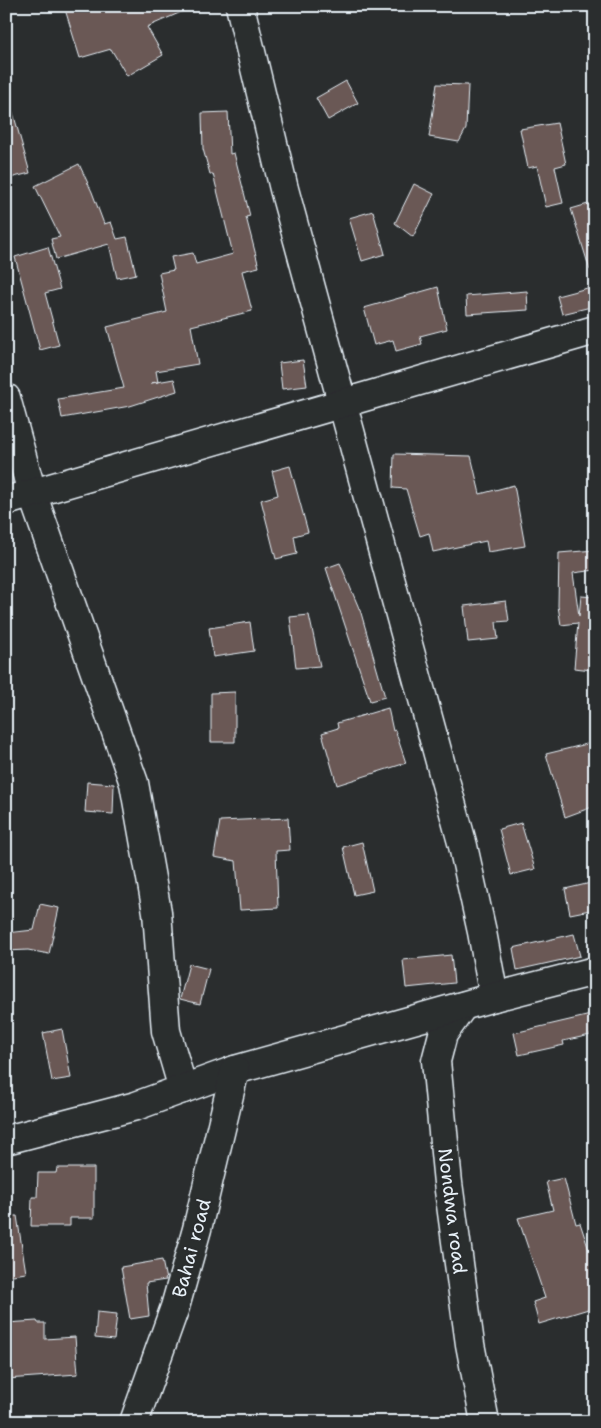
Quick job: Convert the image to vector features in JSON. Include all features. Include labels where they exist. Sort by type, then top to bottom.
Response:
[{"type":"street","points":[[240,6],[284,189],[463,846],[494,996]]},
{"type":"street","points":[[6,501],[343,405],[595,330]]},
{"type":"street","points":[[6,398],[32,493],[134,783],[157,912],[166,1030],[183,1089]]},
{"type":"street","points":[[6,1140],[136,1106],[235,1070],[494,996],[595,972]]},
{"type":"street","name":"Nondwa road","points":[[464,1006],[443,1034],[436,1061],[448,1183],[470,1344],[485,1422]]},
{"type":"street","name":"Bahai road","points":[[134,1422],[175,1307],[197,1229],[235,1070]]},
{"type":"building","points":[[64,6],[195,6],[147,27],[163,55],[127,76],[111,49],[80,58]]},
{"type":"building","points":[[346,81],[358,103],[328,120],[316,98]]},
{"type":"building","points":[[437,84],[468,85],[466,129],[459,142],[429,137]]},
{"type":"building","points":[[12,109],[30,173],[6,179],[6,110]]},
{"type":"building","points":[[228,112],[230,154],[234,153],[250,216],[246,217],[259,267],[242,271],[252,311],[191,326],[198,364],[156,371],[158,382],[174,379],[177,391],[130,406],[62,418],[58,399],[124,388],[107,327],[167,312],[159,273],[174,270],[171,257],[193,253],[196,264],[233,254],[213,174],[210,174],[203,149],[202,113]]},
{"type":"building","points":[[557,123],[566,164],[555,167],[563,203],[546,207],[537,166],[528,168],[520,129]]},
{"type":"building","points":[[79,164],[104,224],[111,222],[117,239],[127,237],[136,274],[117,278],[109,244],[56,259],[51,239],[60,237],[35,186]]},
{"type":"building","points":[[414,184],[434,194],[413,237],[395,223]]},
{"type":"building","points":[[595,202],[595,269],[590,270],[571,209]]},
{"type":"building","points":[[373,211],[385,254],[362,261],[349,218]]},
{"type":"building","points":[[48,247],[60,289],[45,293],[59,345],[40,350],[15,257]]},
{"type":"building","points":[[595,286],[595,306],[562,314],[557,296]]},
{"type":"building","points":[[438,287],[447,329],[420,336],[422,344],[396,351],[393,340],[374,345],[364,308]]},
{"type":"building","points":[[527,291],[528,310],[467,314],[466,296]]},
{"type":"building","points":[[303,360],[307,386],[282,389],[279,363]]},
{"type":"building","points":[[394,454],[471,456],[480,494],[514,485],[525,546],[488,552],[486,541],[433,552],[429,533],[420,536],[406,489],[393,488]]},
{"type":"building","points":[[290,466],[308,532],[294,536],[297,554],[276,559],[261,500],[278,495],[272,471]]},
{"type":"building","points":[[595,550],[595,570],[573,573],[579,616],[581,596],[595,597],[592,670],[574,668],[578,623],[561,625],[558,606],[559,553]]},
{"type":"building","points":[[340,563],[361,613],[385,697],[370,701],[326,568]]},
{"type":"building","points":[[506,601],[509,621],[496,622],[498,639],[468,642],[464,606]]},
{"type":"building","points":[[309,615],[320,666],[296,668],[290,617]]},
{"type":"building","points":[[250,622],[254,651],[213,657],[209,628]]},
{"type":"building","points":[[235,692],[235,742],[211,742],[211,693]]},
{"type":"building","points":[[388,708],[393,731],[395,730],[406,763],[337,785],[322,733],[338,728],[337,723]]},
{"type":"building","points":[[595,742],[595,806],[565,817],[546,754]]},
{"type":"building","points":[[87,782],[114,784],[113,814],[85,812]]},
{"type":"building","points":[[288,818],[290,850],[276,851],[278,908],[240,910],[236,861],[214,857],[220,821]]},
{"type":"building","points":[[521,823],[535,869],[511,875],[499,829]]},
{"type":"building","points":[[362,842],[373,891],[354,895],[343,847]]},
{"type":"building","points":[[595,882],[595,909],[570,914],[565,889]]},
{"type":"building","points":[[40,904],[59,908],[49,954],[28,950],[6,951],[6,933],[34,930]]},
{"type":"building","points":[[574,934],[580,956],[517,970],[513,948]]},
{"type":"building","points":[[451,955],[454,983],[406,988],[403,960]]},
{"type":"building","points":[[189,964],[209,969],[200,1004],[180,999]]},
{"type":"building","points":[[595,1014],[595,1034],[563,1041],[564,1045],[519,1055],[514,1033]]},
{"type":"building","points":[[62,1029],[71,1078],[52,1081],[43,1033]]},
{"type":"building","points":[[57,1168],[94,1168],[94,1218],[70,1218],[70,1226],[31,1226],[32,1197],[37,1197],[38,1173],[56,1173]]},
{"type":"building","points":[[564,1178],[576,1224],[580,1223],[589,1250],[595,1248],[595,1307],[539,1324],[533,1302],[545,1298],[518,1218],[553,1210],[546,1182]]},
{"type":"building","points":[[6,1216],[17,1216],[26,1273],[6,1276]]},
{"type":"building","points":[[162,1260],[166,1280],[146,1283],[149,1316],[130,1319],[121,1267]]},
{"type":"building","points":[[97,1312],[117,1314],[114,1340],[95,1338]]},
{"type":"building","points":[[37,1321],[38,1323],[45,1323],[45,1339],[75,1337],[78,1374],[6,1379],[6,1323]]}]
